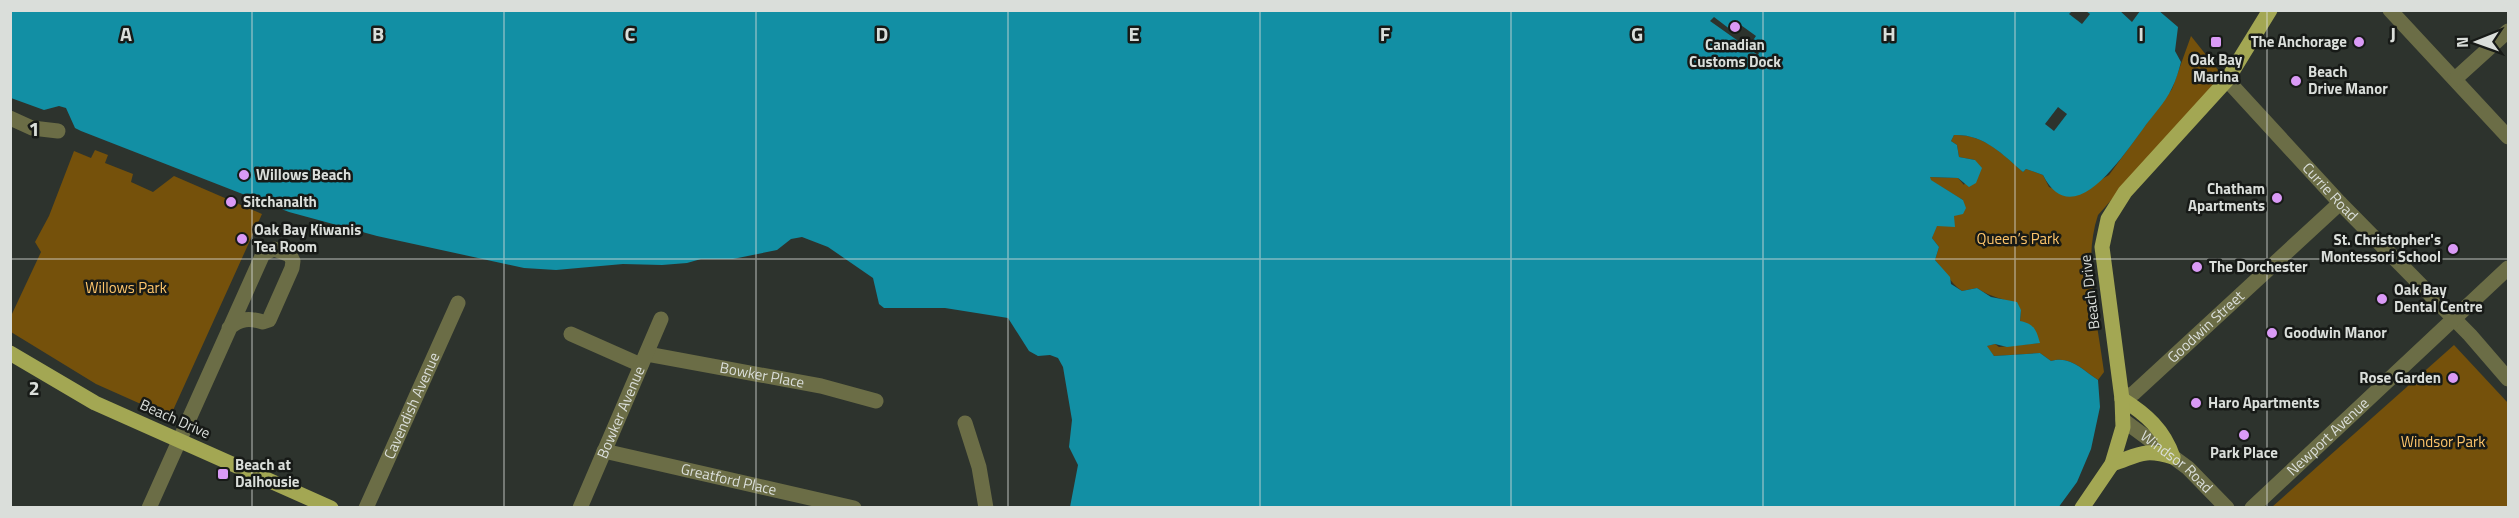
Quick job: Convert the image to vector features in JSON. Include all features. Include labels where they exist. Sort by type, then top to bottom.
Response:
[{"type":"main road","name":"Beach Drive","points":[[2082,507],[2112,464],[2123,420],[2102,247],[2108,219],[2125,192],[2227,80],[2270,10]]},
{"type":"main road","name":"Beach Drive","points":[[10,353],[95,403],[331,507]]},
{"type":"main road","points":[[2122,399],[2142,412],[2166,436],[2173,457]]},
{"type":"main road","points":[[2112,464],[2143,451],[2155,451],[2173,457]]},
{"type":"street","points":[[2390,10],[2508,136]]},
{"type":"street","points":[[2455,79],[2508,31]]},
{"type":"street","name":"Currie Road","points":[[2227,80],[2340,203],[2508,379]]},
{"type":"street","points":[[10,118],[32,128],[58,131]]},
{"type":"street","name":"Goodwin Street","points":[[2122,399],[2134,393],[2340,203]]},
{"type":"street","points":[[149,507],[229,328],[265,252],[274,249],[290,255],[293,265],[269,320],[263,322],[247,319],[229,328]]},
{"type":"street","name":"Newport Avenue","points":[[2252,507],[2508,268]]},
{"type":"street","name":"Cavendish Avenue","points":[[366,507],[458,303]]},
{"type":"street","name":"Bowker Avenue","points":[[580,507],[661,319]]},
{"type":"street","name":"Bowker Place","points":[[571,334],[644,359],[821,386],[876,401]]},
{"type":"street","name":"Windsor Road","points":[[2123,420],[2201,480],[2227,507]]},
{"type":"street","points":[[965,423],[979,467],[986,507]]},
{"type":"street","name":"Greatford Place","points":[[604,452],[854,507]]},
{"type":"green space","name":"Queen’s Park","points":[[2191,36],[2222,75],[2098,215],[2093,233],[2091,273],[2104,372],[2098,380],[2070,362],[2051,361],[2040,353],[1994,356],[1986,346],[2039,343],[2020,321],[2021,310],[2010,302],[1977,288],[1962,291],[1935,260],[1939,247],[1932,238],[1936,226],[1948,226],[1963,200],[1930,180],[1930,177],[1958,178],[1964,185],[1975,160],[1959,157],[1957,145],[1951,141],[1954,135],[1983,141],[2023,172],[2026,169],[2043,175],[2049,187],[2072,196],[2109,175],[2172,89]]},
{"type":"green space","name":"Willows Park","points":[[95,150],[108,155],[105,163],[133,174],[131,182],[153,192],[174,176],[262,214],[170,417],[96,384],[11,332],[11,316],[41,252],[35,242],[49,216],[74,151],[91,158]]},
{"type":"green space","name":"Windsor Park","points":[[2454,345],[2508,403],[2508,507],[2272,507]]},
{"type":"water","points":[[11,10],[2119,10],[2132,22],[2140,11],[2158,10],[2178,27],[2175,51],[2181,62],[2169,94],[2162,104],[2110,171],[2083,194],[2068,197],[2055,191],[2043,175],[2026,169],[2023,172],[1992,146],[1965,136],[1954,135],[1951,141],[1957,145],[1959,157],[1975,160],[1982,168],[1976,183],[1969,187],[1958,178],[1930,177],[1931,180],[1963,200],[1966,208],[1963,214],[1954,216],[1955,227],[1937,226],[1932,238],[1939,247],[1935,260],[1950,277],[1951,284],[1962,291],[1977,288],[1991,297],[2017,302],[2021,310],[2020,321],[2034,328],[2037,334],[2040,343],[2007,347],[1995,344],[1987,346],[1994,356],[2040,353],[2051,361],[2070,362],[2098,380],[2100,407],[2091,449],[2077,482],[2058,508],[1070,507],[1078,465],[1069,447],[1072,420],[1063,367],[1058,358],[1050,355],[1038,356],[1029,351],[1008,318],[945,308],[884,308],[879,304],[873,278],[828,247],[802,237],[791,239],[777,250],[733,259],[701,259],[687,263],[662,265],[623,264],[556,270],[524,268],[377,236],[289,212],[81,131],[75,128],[66,108],[59,106],[44,110],[11,98]]},
{"type":"pier","points":[[2072,11],[2086,11],[2090,14],[2082,24],[2069,14]]},
{"type":"pier","points":[[1714,17],[1731,30],[1738,23],[1756,36],[1750,45],[1759,53],[1758,55],[1710,21]]},
{"type":"pier","points":[[2058,107],[2067,114],[2054,131],[2045,124]]},
{"type":"place","name":"Canadian Customs Dock","points":[[1735,27]]},
{"type":"place","name":"Oak Bay Marina","points":[[2216,42]]},
{"type":"place","name":"The Anchorage","points":[[2359,42]]},
{"type":"place","name":"Beach Drive Manor","points":[[2296,81]]},
{"type":"place","name":"Willows Beach","points":[[244,175]]},
{"type":"place","name":"Chatham Apartments","points":[[2277,198]]},
{"type":"place","name":"Sitchanalth","points":[[231,202]]},
{"type":"place","name":"Oak Bay Kiwanis Tea Room","points":[[242,239]]},
{"type":"place","name":"St. Christopher's Montessori School","points":[[2453,249]]},
{"type":"place","name":"The Dorchester","points":[[2197,267]]},
{"type":"place","name":"Oak Bay Dental Centre","points":[[2382,299]]},
{"type":"place","name":"Goodwin Manor","points":[[2272,333]]},
{"type":"place","name":"Rose Garden","points":[[2453,378]]},
{"type":"place","name":"Haro Apartments","points":[[2196,403]]},
{"type":"place","name":"Park Place","points":[[2244,435]]},
{"type":"place","name":"Beach at Dalhousie","points":[[223,474]]}]
